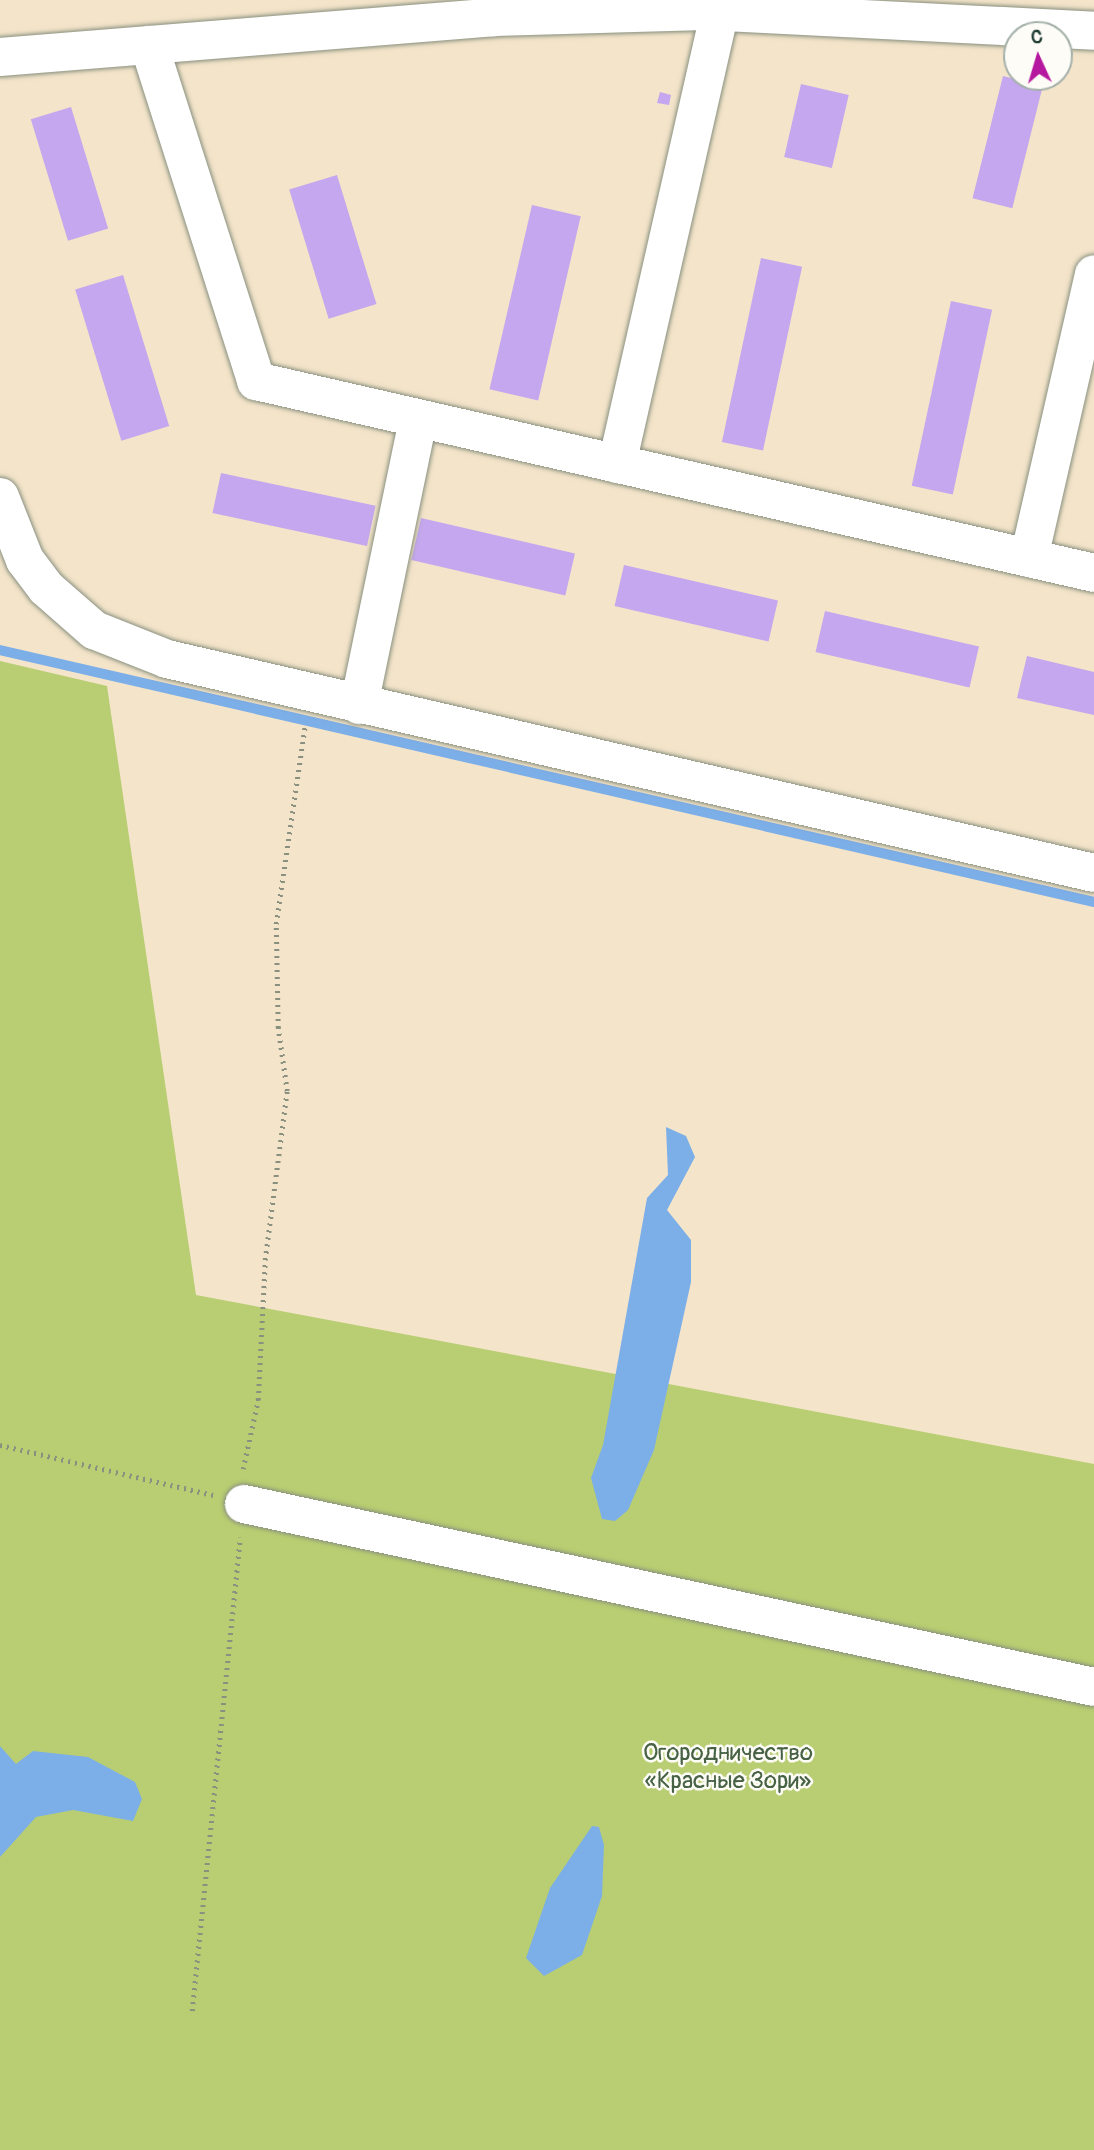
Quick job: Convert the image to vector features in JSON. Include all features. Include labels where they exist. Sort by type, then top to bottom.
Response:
[{"type":"street","points":[[617,464],[720,12]]},
{"type":"street","points":[[0,57],[495,17],[720,12],[1094,32]]},
{"type":"street","points":[[149,45],[256,381],[1094,573]]},
{"type":"street","points":[[1029,558],[1094,274]]},
{"type":"street","points":[[359,705],[418,419]]},
{"type":"street","points":[[0,498],[25,560],[94,631],[167,659],[1094,873]]},
{"type":"street","points":[[244,1504],[1094,1687]]},
{"type":"path","points":[[192,2011],[244,1504],[242,1475],[258,1400],[265,1260],[287,1091],[278,1028],[276,925],[304,733]]},
{"type":"path","points":[[0,1445],[244,1504]]},
{"type":"green space","name":"Огородничество «Красные Зори»","points":[[0,661],[107,686],[196,1295],[1094,1464],[1094,2150],[0,2150]]},
{"type":"water","points":[[666,1127],[686,1136],[695,1157],[667,1210],[691,1240],[691,1282],[654,1450],[628,1510],[615,1521],[602,1519],[591,1478],[603,1445],[647,1198],[668,1175]]},
{"type":"water","points":[[0,1746],[16,1764],[33,1751],[88,1757],[135,1782],[142,1799],[133,1821],[73,1810],[36,1817],[0,1857]]},
{"type":"water","points":[[592,1826],[599,1827],[604,1845],[602,1896],[582,1955],[544,1976],[526,1958],[550,1888]]},
{"type":"building","points":[[1003,76],[1003,91],[1042,91],[1012,208],[973,198]]},
{"type":"building","points":[[801,84],[849,95],[832,168],[784,157]]},
{"type":"building","points":[[660,92],[671,95],[669,105],[657,103]]},
{"type":"building","points":[[71,107],[108,228],[68,241],[31,119]]},
{"type":"building","points":[[337,175],[376,304],[329,319],[289,190]]},
{"type":"building","points":[[532,205],[581,216],[538,400],[489,389]]},
{"type":"building","points":[[761,258],[802,267],[763,451],[722,442]]},
{"type":"building","points":[[123,275],[169,426],[121,441],[75,290]]},
{"type":"building","points":[[951,301],[992,310],[953,495],[912,486]]},
{"type":"building","points":[[221,473],[376,506],[367,546],[212,513]]},
{"type":"building","points":[[421,518],[575,554],[565,595],[411,560]]},
{"type":"building","points":[[624,565],[778,601],[769,641],[615,606]]},
{"type":"building","points":[[825,611],[979,647],[970,687],[816,652]]},
{"type":"building","points":[[1027,656],[1094,672],[1094,715],[1017,698]]},
{"type":"waterway","points":[[0,650],[1094,902]]}]
